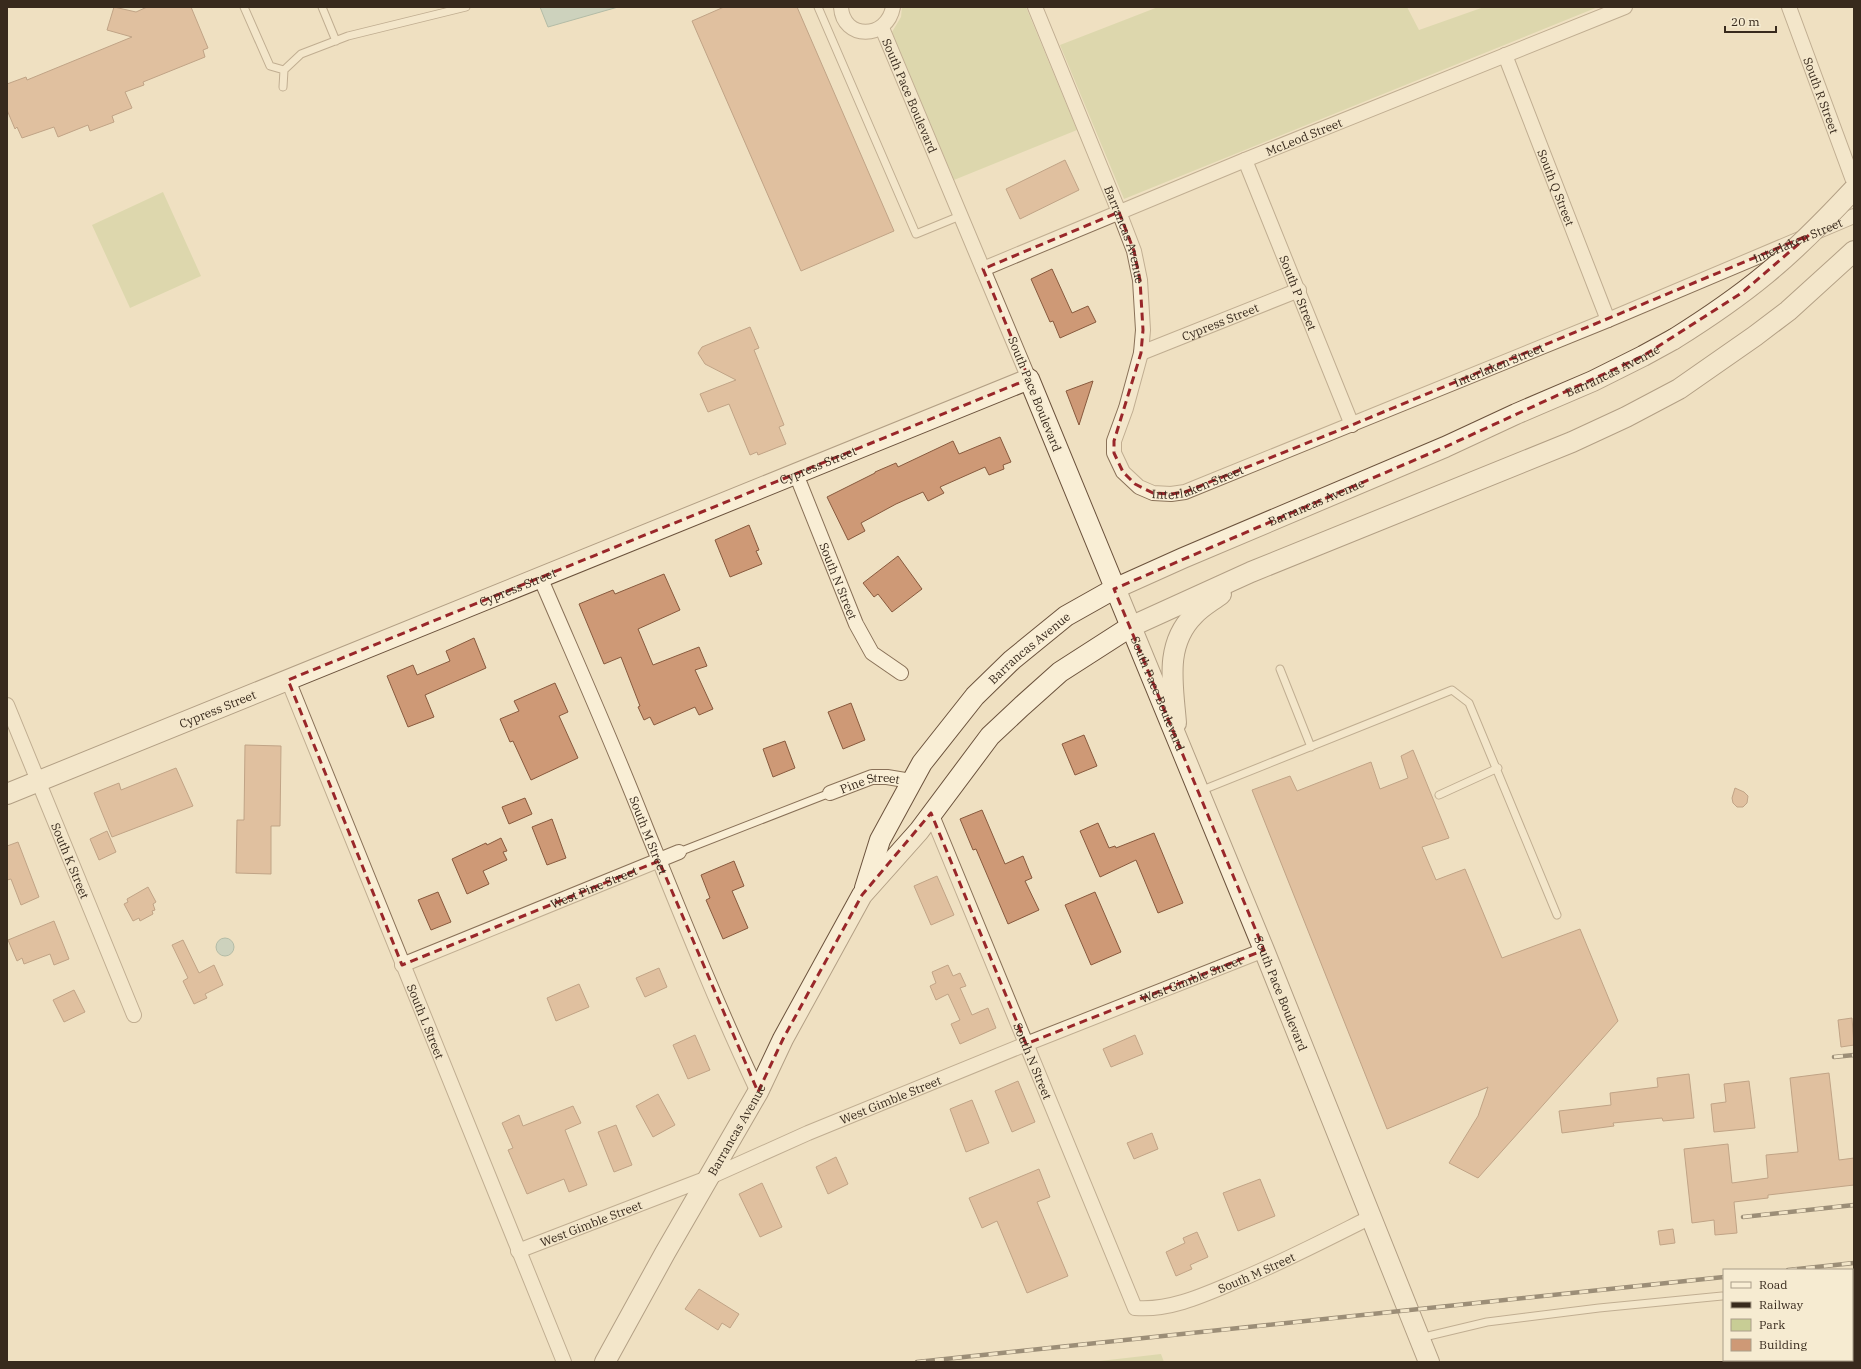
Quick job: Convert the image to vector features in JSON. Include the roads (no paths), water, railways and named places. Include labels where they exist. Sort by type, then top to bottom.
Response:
[{"type":"main road","name":"Barrancas Avenue","points":[[605,1362],[665,1253],[758,1092],[782,1039],[862,895],[880,840],[911,781],[922,763],[975,696],[1012,660],[1066,616],[1114,589],[1218,542],[1445,448],[1516,414],[1593,381],[1674,339],[1715,312],[1768,273],[1826,219],[1854,189]]},
{"type":"main road","name":"Barrancas Avenue","points":[[862,895],[919,831],[931,813],[970,765],[990,736],[1060,672],[1130,627],[1251,572],[1572,442],[1637,412],[1699,376],[1788,311],[1854,251]]},
{"type":"main road","name":"Cypress Street","points":[[7,794],[1029,379]]},
{"type":"main road","name":"South Pace Boulevard","points":[[1029,379],[1114,589],[1264,950],[1430,1362]]},
{"type":"main road","points":[[1178,743],[1172,672],[1174,648],[1185,626],[1194,614],[1251,572]]},
{"type":"street","name":"South Pace Boulevard","points":[[841,7],[845,20],[850,26],[865,32],[882,28],[888,22],[893,7]]},
{"type":"street","name":"Barrancas Avenue","points":[[1035,7],[1134,251],[1140,280],[1143,330],[1141,353],[1126,408],[1114,441],[1114,453],[1116,461],[1123,472],[1139,487]]},
{"type":"street","name":"McLeod Street","points":[[983,269],[1246,160],[1625,7]]},
{"type":"street","name":"South R Street","points":[[1789,7],[1854,183]]},
{"type":"street","name":"South Pace Boulevard","points":[[882,28],[1029,379]]},
{"type":"street","name":"South Q Street","points":[[1505,55],[1608,320]]},
{"type":"street","name":"South P Street","points":[[1246,160],[1352,425]]},
{"type":"street","name":"Interlaken Street","points":[[1139,487],[1153,492],[1171,494],[1185,492],[1608,320],[1854,216]]},
{"type":"street","name":"Cypress Street","points":[[1141,353],[1299,290]]},
{"type":"street","name":"South N Street","points":[[796,474],[856,624],[872,653],[901,673]]},
{"type":"street","name":"South M Street","points":[[540,578],[735,1043],[758,1092]]},
{"type":"street","name":"South L Street","points":[[288,680],[402,965],[564,1362]]},
{"type":"street","name":"South K Street","points":[[7,705],[134,1015]]},
{"type":"street","name":"Pine Street","points":[[830,793],[872,777],[887,777],[911,781]]},
{"type":"street","name":"South N Street","points":[[931,813],[1135,1308]]},
{"type":"street","name":"West Pine Street","points":[[402,965],[680,852]]},
{"type":"street","name":"West Gimble Street","points":[[518,1251],[710,1176],[808,1133],[1026,1044],[1264,950]]},
{"type":"street","name":"South M Street","points":[[1135,1308],[1150,1309],[1171,1306],[1211,1292],[1285,1261],[1371,1217]]},
{"type":"lane","points":[[244,7],[270,66],[284,70]]},
{"type":"lane","points":[[322,7],[336,41]]},
{"type":"lane","points":[[283,87],[284,70],[301,54],[348,36],[466,7]]},
{"type":"lane","points":[[818,7],[916,234],[960,216]]},
{"type":"lane","points":[[1280,669],[1311,747]]},
{"type":"lane","points":[[1198,792],[1452,690],[1469,703],[1498,768],[1558,915]]},
{"type":"lane","points":[[1439,795],[1498,768]]},
{"type":"lane","name":"West Pine Street","points":[[680,852],[830,793]]},
{"type":"lane","points":[[1420,1338],[1487,1322],[1599,1308],[1722,1296]]},
{"type":"water","points":[[540,7],[618,7],[548,27]]},
{"type":"water","points":[[225,938],[231,941],[234,947],[231,953],[225,956],[219,953],[216,947],[219,941]]},
{"type":"railway","points":[[1834,1057],[1854,1055]]},
{"type":"railway","points":[[1743,1217],[1854,1205]]},
{"type":"railway","points":[[1797,1269],[1854,1263]]},
{"type":"railway","points":[[917,1362],[1723,1277]]}]
